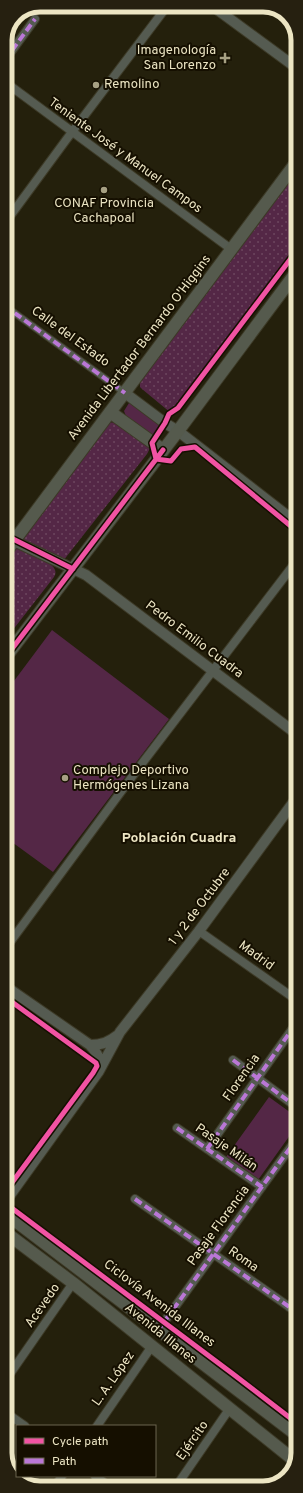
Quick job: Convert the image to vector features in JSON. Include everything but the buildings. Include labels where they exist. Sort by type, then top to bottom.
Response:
[{"type":"main road","name":"Avenida Libertador Bernardo O'Higgins","points":[[12,534],[125,393],[291,169]]},
{"type":"main road","points":[[12,649],[178,431],[291,279]]},
{"type":"main road","points":[[110,412],[163,450]]},
{"type":"main road","name":"Avenida Illanes","points":[[12,1219],[159,1329],[291,1431]]},
{"type":"main road","name":"Avenida Illanes","points":[[12,1237],[73,1283],[290,1457]]},
{"type":"street","points":[[12,213],[163,12]]},
{"type":"street","points":[[221,12],[291,64]]},
{"type":"street","points":[[12,50],[35,19]]},
{"type":"street","name":"Teniente José y Manuel Campos","points":[[12,87],[231,249]]},
{"type":"street","name":"Calle del Estado","points":[[12,311],[178,431],[291,519]]},
{"type":"street","name":"Pedro Emilio Cuadra","points":[[12,539],[86,575],[98,583],[291,730]]},
{"type":"street","points":[[12,940],[291,568]]},
{"type":"street","name":"1 y 2 de Octubre","points":[[12,1192],[99,1071],[120,1032],[199,931],[291,806]]},
{"type":"street","name":"Madrid","points":[[199,931],[291,996]]},
{"type":"street","points":[[12,991],[90,1045],[99,1057],[99,1071]]},
{"type":"street","name":"Florencia","points":[[207,1149],[291,1030]]},
{"type":"street","name":"1 y 2 de Octubre","points":[[90,1045],[105,1043],[120,1032]]},
{"type":"street","points":[[233,1060],[291,1103]]},
{"type":"street","name":"Pasaje Milán","points":[[177,1128],[262,1187]]},
{"type":"street","name":"Pasaje Florencia","points":[[159,1329],[291,1147]]},
{"type":"street","name":"Roma","points":[[135,1199],[290,1307]]},
{"type":"street","name":"Acevedo","points":[[12,1371],[73,1283]]},
{"type":"street","name":"L. A. López","points":[[98,1425],[152,1346]]},
{"type":"street","name":"Ejército","points":[[180,1481],[230,1408]]},
{"type":"street","points":[[12,1417],[24,1425]]},
{"type":"shaded area","points":[[291,178],[291,263],[177,413],[171,413],[140,387],[140,380]]},
{"type":"shaded area","points":[[132,402],[162,424],[163,431],[161,436],[155,437],[126,416],[124,411],[129,403]]},
{"type":"shaded area","points":[[107,422],[118,423],[150,448],[147,454],[63,561],[19,538]]},
{"type":"shaded area","points":[[17,548],[43,560],[54,568],[55,574],[12,631],[12,552]]},
{"type":"shaded area","name":"Complejo Deportivo Hermógenes Lizana","points":[[52,630],[169,719],[53,872],[12,842],[12,684]]},
{"type":"shaded area","points":[[269,1097],[291,1113],[291,1134],[258,1180],[226,1157]]},
{"type":"marked path","points":[[12,50],[35,19]]},
{"type":"marked path","points":[[12,311],[125,393]]},
{"type":"marked path","points":[[207,1149],[291,1031]]},
{"type":"marked path","points":[[233,1060],[291,1103]]},
{"type":"marked path","points":[[177,1128],[262,1187]]},
{"type":"marked path","points":[[159,1329],[291,1147]]},
{"type":"marked path","points":[[135,1199],[291,1308]]},
{"type":"cycle path","points":[[291,258],[178,408],[169,414],[152,443],[156,459],[171,461],[181,449],[195,447],[291,526]]},
{"type":"cycle path","points":[[12,649],[163,450]]},
{"type":"cycle path","points":[[12,538],[73,569]]},
{"type":"cycle path","points":[[12,1002],[96,1063],[97,1066],[12,1183]]},
{"type":"cycle path","name":"Ciclovía Avenida Illanes","points":[[12,1208],[291,1419]]},
{"type":"place","name":"Imagenología San Lorenzo","points":[[225,58]]},
{"type":"place","name":"Remolino","points":[[96,85]]},
{"type":"place","name":"CONAF Provincia Cachapoal","points":[[104,190]]},
{"type":"place","name":"Complejo Deportivo Hermógenes Lizana","points":[[65,778]]},
{"type":"district","name":"Población Cuadra","points":[[179,838]]}]
